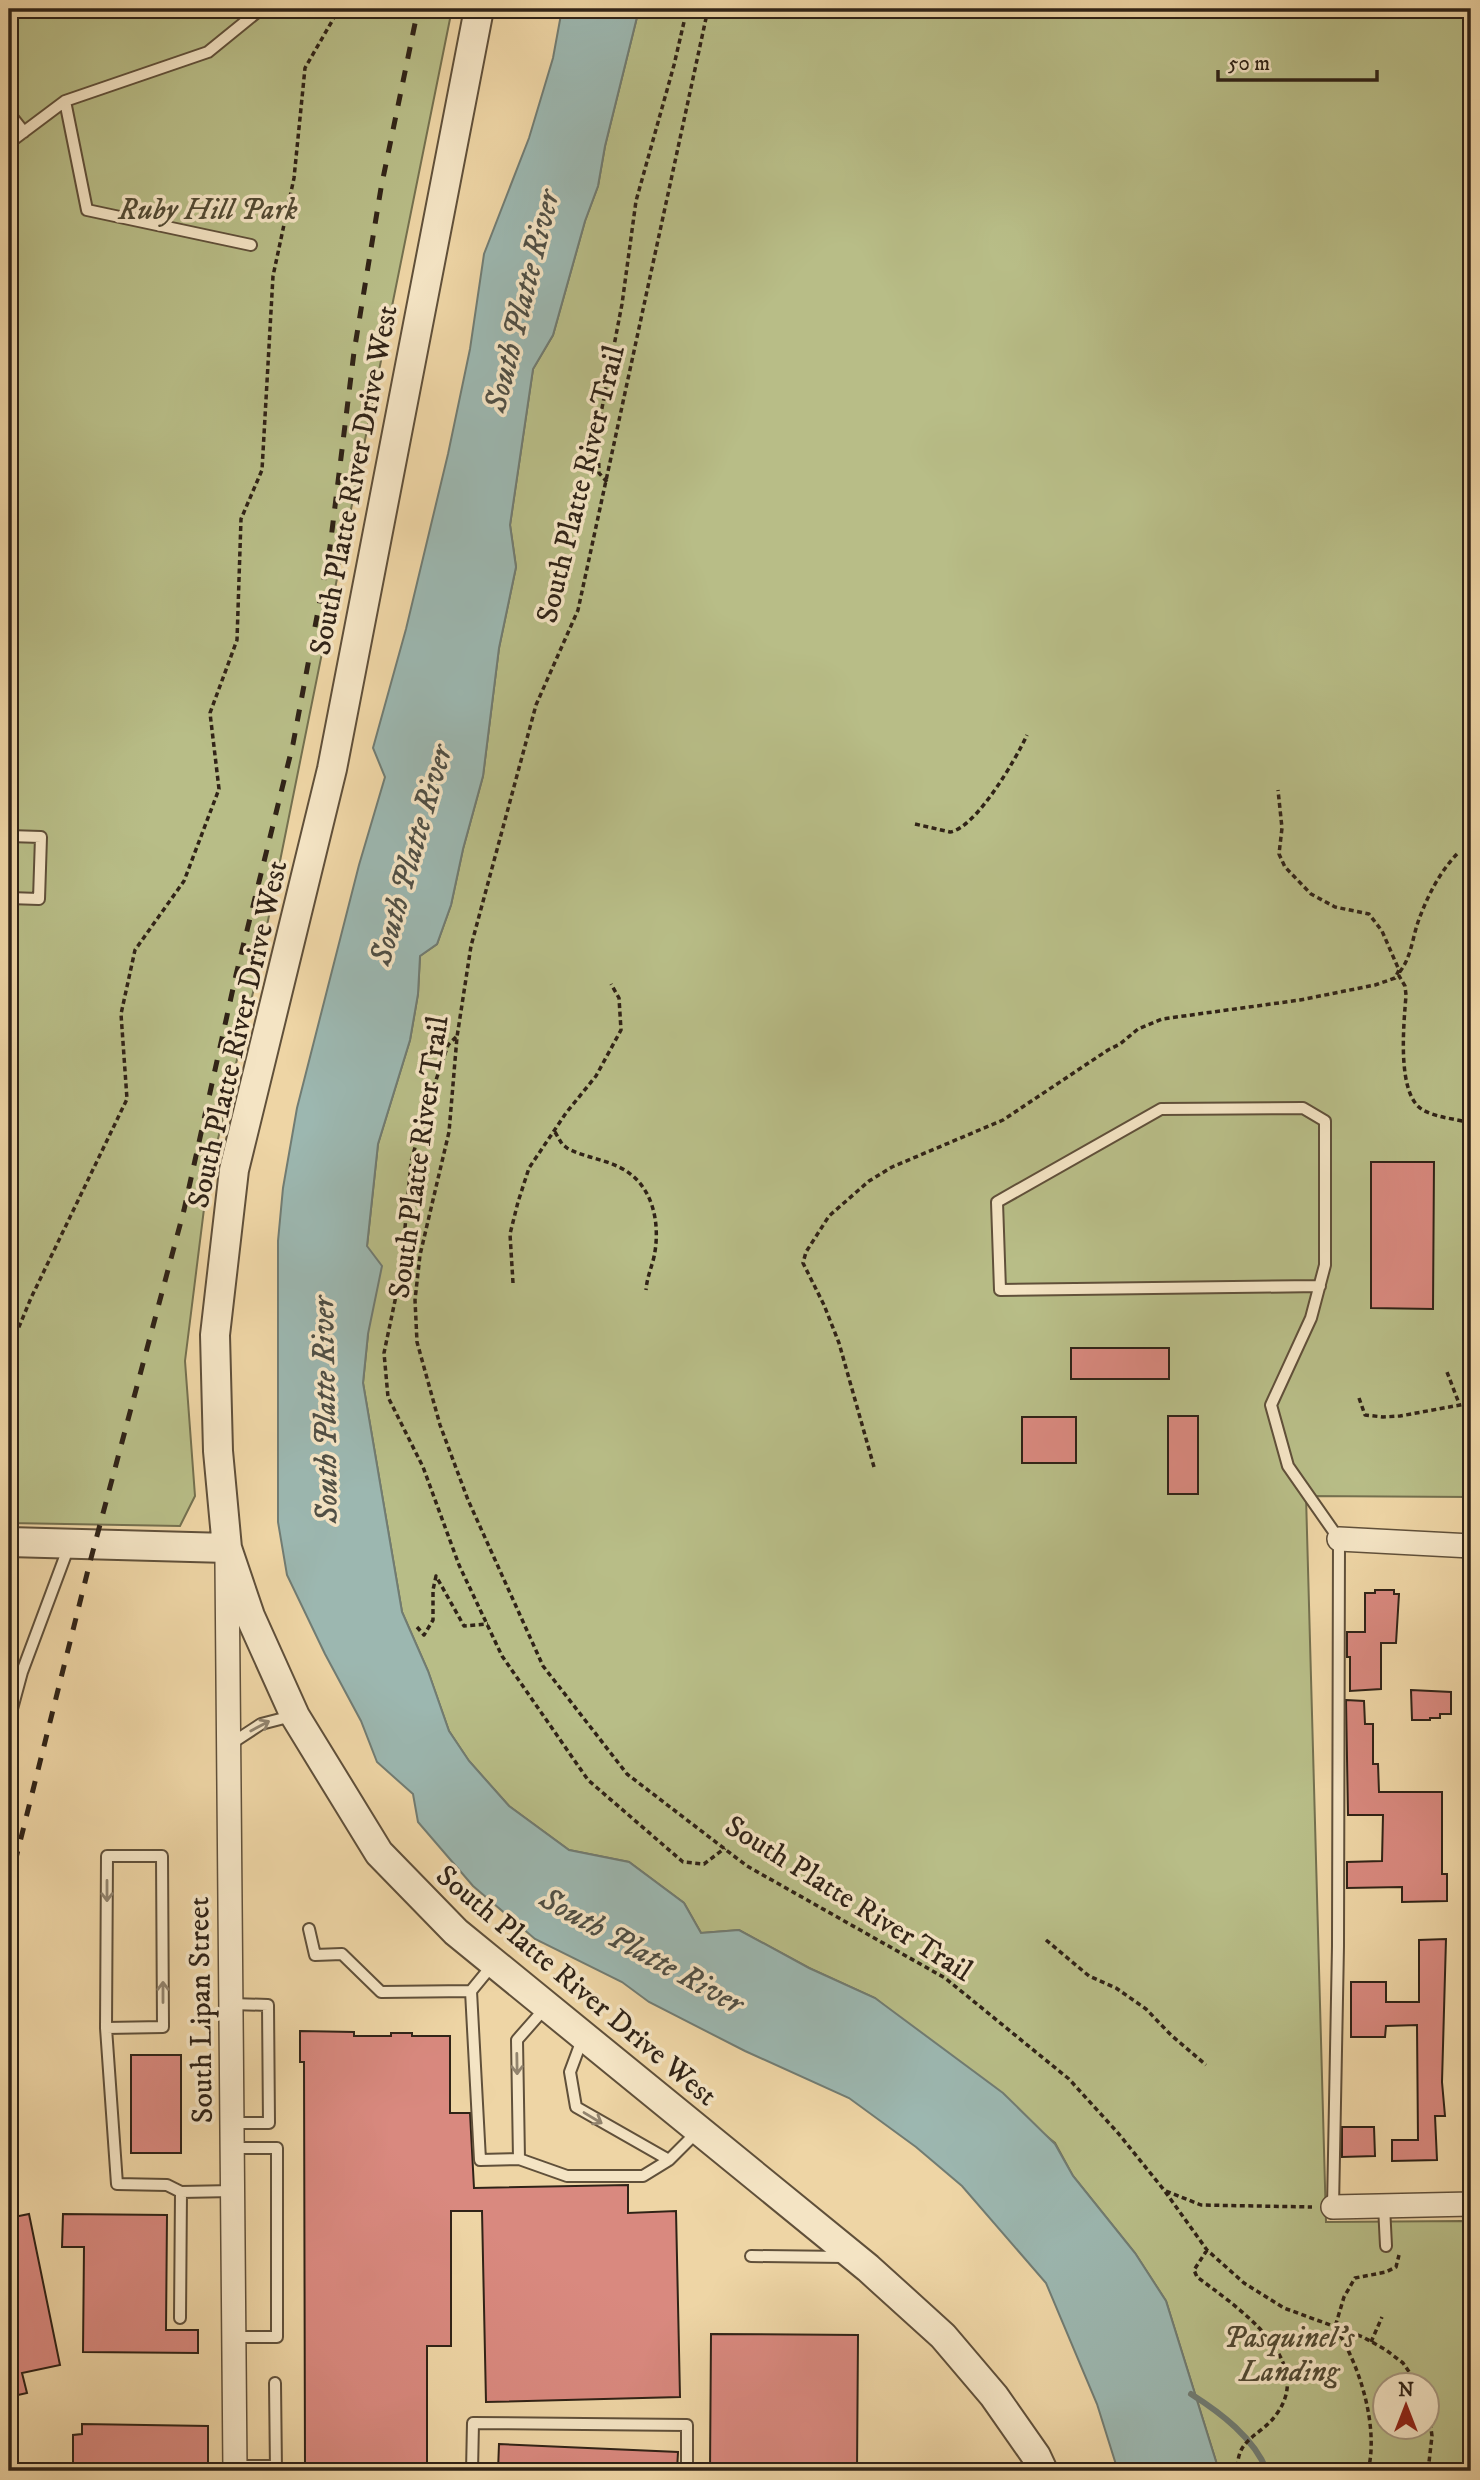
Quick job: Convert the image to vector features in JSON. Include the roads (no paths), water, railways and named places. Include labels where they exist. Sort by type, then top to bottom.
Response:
[{"type":"street","name":"South Platte River Drive West","points":[[479,9],[332,769],[234,1170],[215,1335],[218,1451],[227,1548],[250,1616],[295,1716],[379,1853],[456,1932],[854,2257],[943,2336],[994,2396],[1036,2456],[1043,2471]]},
{"type":"street","points":[[1339,1539],[1471,1546]]},
{"type":"street","points":[[9,1542],[227,1548]]},
{"type":"street","name":"South Lipan Street","points":[[227,1548],[235,2469]]},
{"type":"street","points":[[1333,2207],[1471,2204]]},
{"type":"lane","points":[[9,143],[65,101],[208,52],[261,9]]},
{"type":"lane","points":[[65,101],[88,211],[251,245]]},
{"type":"lane","points":[[9,113],[24,132]]},
{"type":"lane","points":[[9,836],[41,837],[39,899],[9,898]]},
{"type":"lane","points":[[1320,1286],[1000,1290],[997,1202],[1161,1109],[1303,1108],[1325,1121],[1325,1265],[1320,1286],[1311,1318],[1270,1405],[1288,1466],[1339,1539],[1338,1933],[1333,2207]]},
{"type":"lane","points":[[9,1720],[22,1672],[70,1543]]},
{"type":"lane","points":[[229,1745],[261,1724],[295,1716]]},
{"type":"lane","points":[[106,2028],[163,2027],[162,1856],[107,1856],[106,2028],[117,2184],[167,2185],[181,2192],[233,2191]]},
{"type":"lane","points":[[309,1929],[315,1955],[342,1954],[382,1992],[471,1992]]},
{"type":"lane","points":[[494,1963],[471,1992],[480,2160],[519,2159],[568,2176],[643,2176],[669,2160],[698,2131]]},
{"type":"lane","points":[[231,2004],[268,2005],[269,2071],[269,2123],[232,2123]]},
{"type":"lane","points":[[519,2159],[517,2040],[546,2007]]},
{"type":"lane","points":[[583,2037],[570,2072],[576,2107],[669,2160]]},
{"type":"lane","points":[[232,2148],[277,2148],[276,2337],[234,2337]]},
{"type":"lane","points":[[180,2318],[181,2192]]},
{"type":"lane","points":[[1384,2206],[1386,2246]]},
{"type":"lane","points":[[751,2256],[854,2257]]},
{"type":"lane","points":[[235,2469],[276,2469],[275,2383]]},
{"type":"lane","points":[[472,2471],[473,2423],[687,2426],[687,2471]]},
{"type":"water","name":"South Platte River","points":[[562,9],[639,9],[605,146],[598,186],[585,221],[553,335],[533,369],[510,525],[516,567],[499,648],[483,776],[451,905],[437,944],[420,956],[418,994],[410,1040],[378,1144],[367,1246],[382,1266],[368,1334],[363,1383],[402,1612],[428,1671],[449,1731],[469,1761],[509,1806],[569,1850],[629,1862],[684,1903],[701,1933],[739,1930],[809,1968],[875,1998],[1003,2093],[1055,2144],[1073,2176],[1135,2253],[1166,2301],[1219,2471],[1118,2471],[1097,2404],[1046,2283],[962,2186],[916,2147],[849,2098],[745,2051],[649,2002],[622,1982],[535,1939],[473,1886],[418,1822],[413,1794],[377,1762],[361,1721],[287,1575],[278,1522],[278,1241],[283,1188],[297,1108],[359,865],[385,777],[373,748],[406,629],[448,454],[470,349],[484,254],[529,138],[553,58]]},
{"type":"waterway","points":[[1191,2394],[1214,2409],[1245,2437],[1267,2471]]},
{"type":"railway","points":[[9,1886],[90,1562],[184,1210],[236,975],[293,744],[330,547],[354,352],[381,188],[418,9]]},
{"type":"park label","name":"Ruby Hill Park","points":[[208,209]]},
{"type":"park label","name":"Pasquinel's Landing","points":[[1289,2354]]}]
